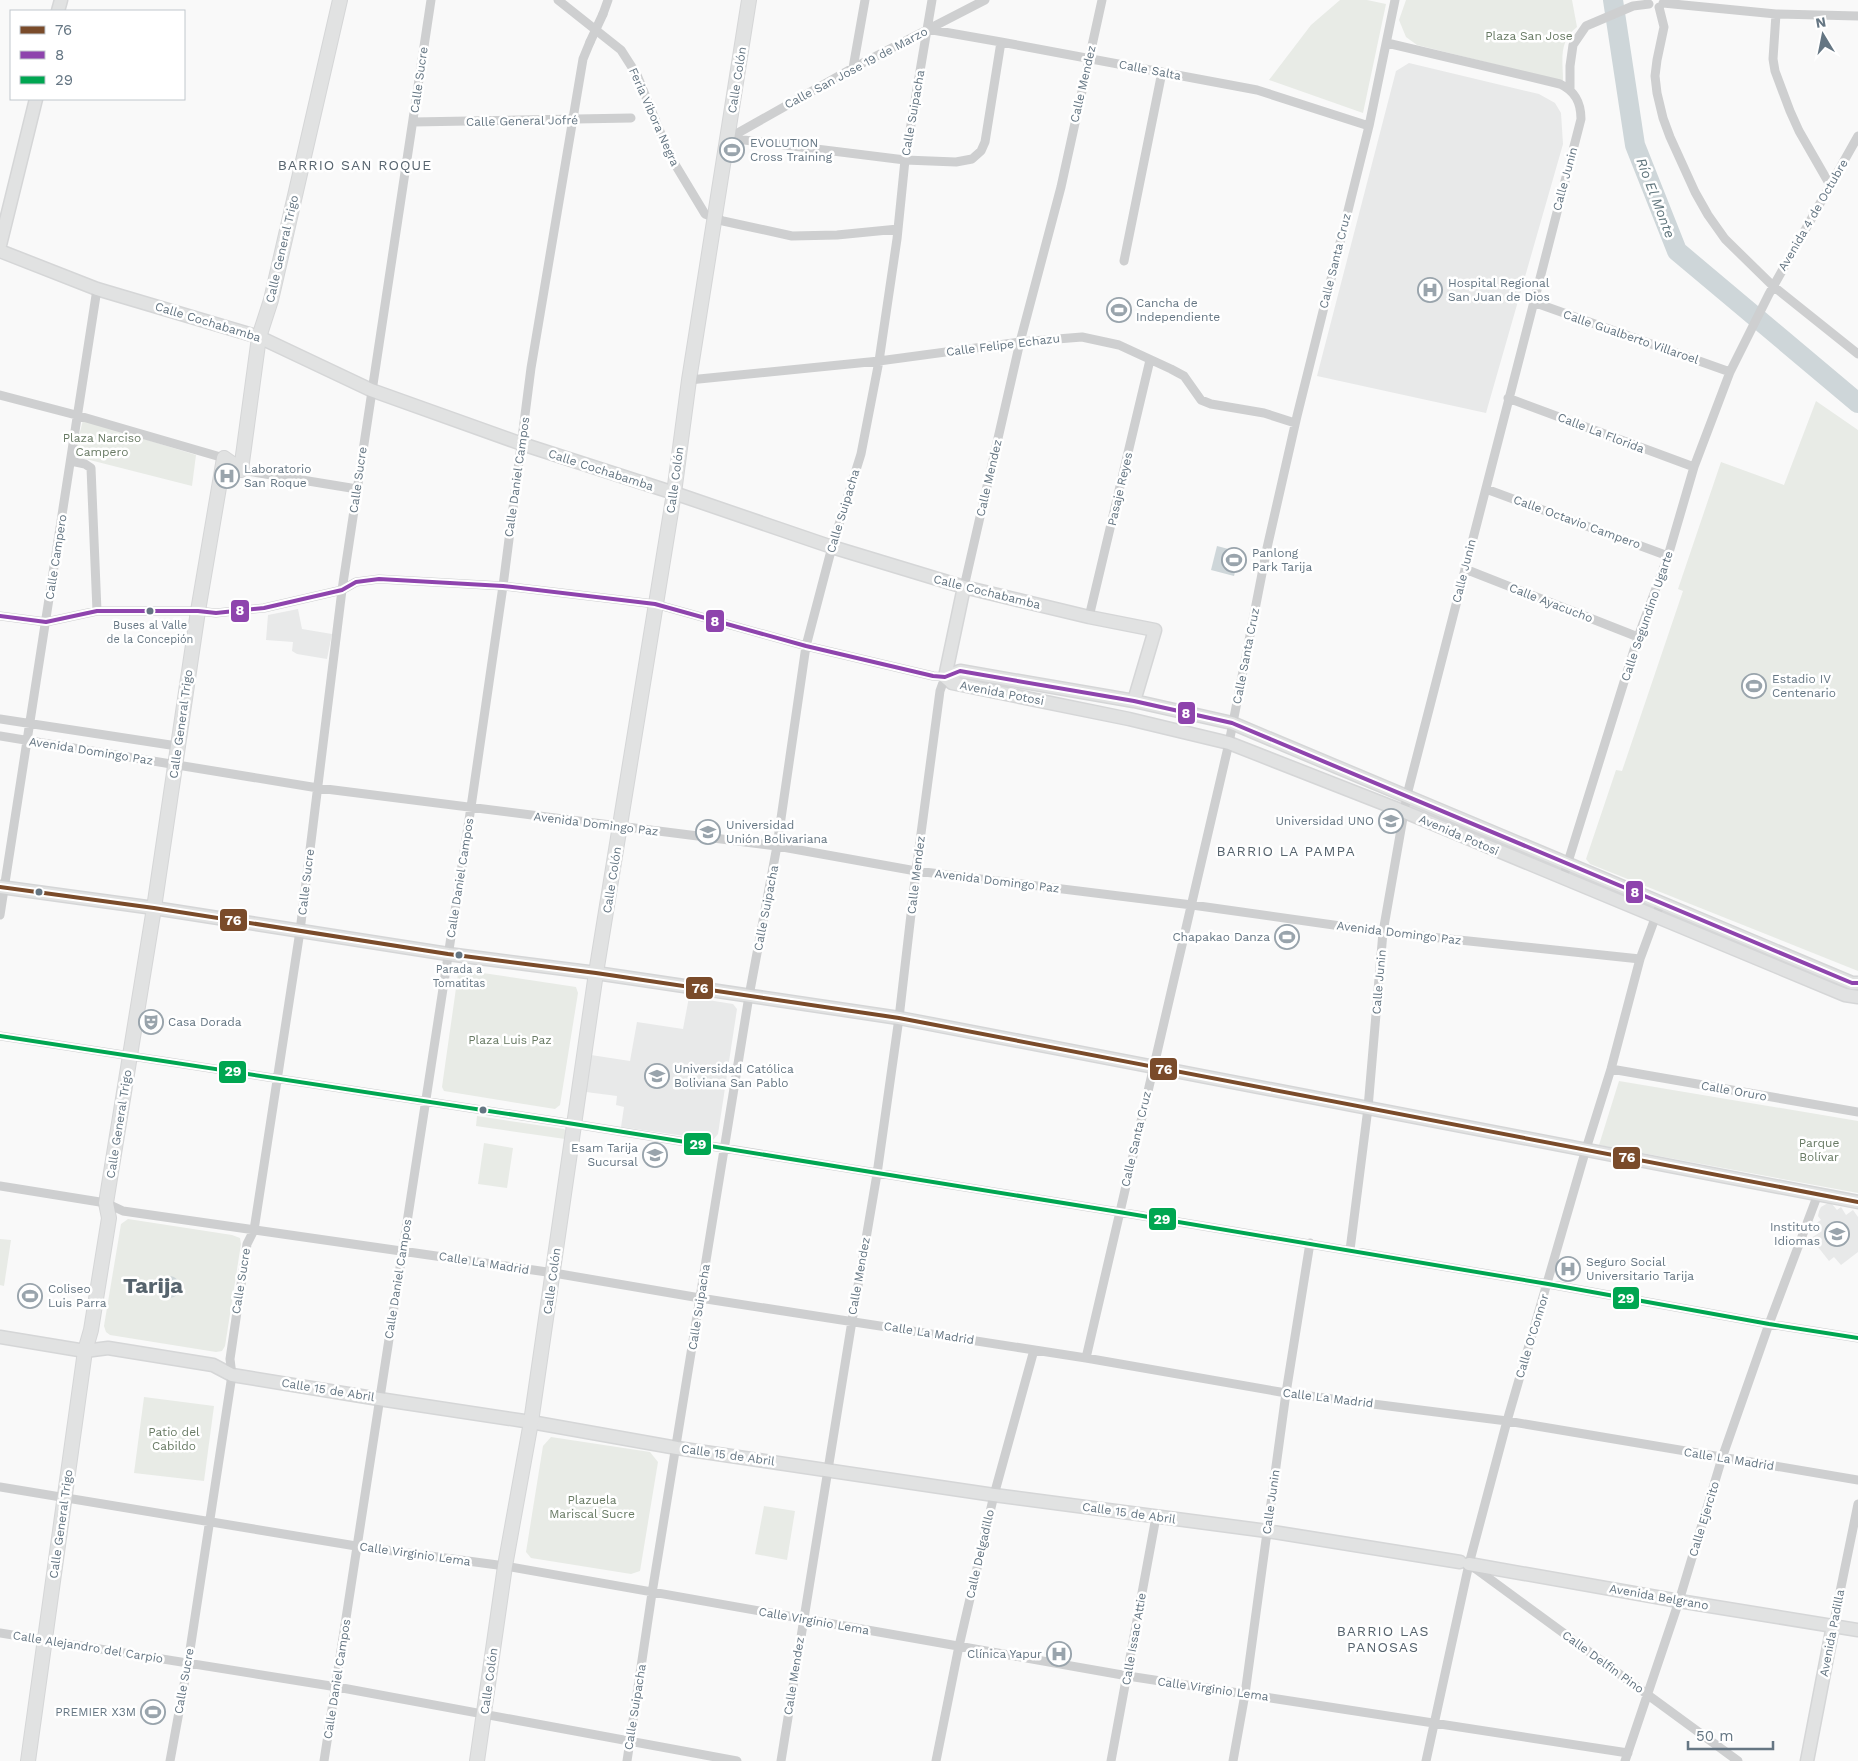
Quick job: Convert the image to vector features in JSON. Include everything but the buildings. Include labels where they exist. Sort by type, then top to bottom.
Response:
[{"type":"main road","name":"Calle General Trigo","points":[[241,470],[259,336],[271,300],[340,0]]},
{"type":"main road","name":"Calle Colón","points":[[477,1761],[485,1716],[505,1566],[532,1422],[596,973],[674,493],[689,380],[749,0]]},
{"type":"main road","name":"Calle General Trigo","points":[[28,1761],[85,1351],[91,1330],[109,1218],[106,1203],[154,908],[198,611],[224,458]]},
{"type":"main road","points":[[224,458],[241,470]]},
{"type":"street","name":"Calle Sucre","points":[[170,1761],[188,1663],[232,1374],[230,1359],[244,1262],[247,1244],[254,1230],[300,930],[342,590],[431,0]]},
{"type":"street","name":"Feria Vibora Negra","points":[[558,0],[621,50],[637,75],[670,156],[705,214],[714,218],[792,236],[837,235],[898,229]]},
{"type":"street","name":"Calle Daniel Campos","points":[[324,1761],[337,1687],[356,1546],[470,807],[522,444],[531,368],[583,59],[604,14],[608,0]]},
{"type":"street","points":[[853,68],[864,0]]},
{"type":"street","name":"Calle Suipacha","points":[[626,1761],[749,996],[777,846],[806,646],[832,547],[861,454],[879,361],[898,229],[905,160],[932,0]]},
{"type":"street","name":"Calle San Jose 19 de Marzo","points":[[728,138],[853,68],[985,0]]},
{"type":"street","name":"Calle Mendez","points":[[780,1761],[877,1174],[899,1018],[940,691],[945,677],[1020,342],[1061,187],[1102,0]]},
{"type":"street","name":"Calle Santa Cruz","points":[[1086,1358],[1152,1067],[1229,743],[1295,422],[1369,126],[1395,0]]},
{"type":"street","points":[[1387,43],[1560,84],[1570,89],[1570,66],[1573,45],[1586,26],[1633,6],[1649,2],[1653,7],[1662,4],[1776,14],[1858,16]]},
{"type":"street","points":[[1662,4],[1664,27],[1657,60],[1657,93],[1663,118],[1695,192],[1725,239],[1771,290],[1858,354]]},
{"type":"street","points":[[1776,14],[1773,59],[1775,71],[1793,118],[1830,185]]},
{"type":"street","name":"Calle Salta","points":[[927,30],[1090,58],[1257,90],[1369,126]]},
{"type":"street","points":[[728,138],[905,160],[956,162],[972,159],[981,151],[986,142],[1001,42]]},
{"type":"street","points":[[1124,261],[1162,72]]},
{"type":"street","name":"Calle Junin","points":[[1350,1250],[1368,1108],[1383,932],[1407,795],[1581,119],[1578,99],[1570,89]]},
{"type":"street","points":[[0,245],[36,100]]},
{"type":"street","name":"Calle General Jofré","points":[[413,122],[631,118]]},
{"type":"street","name":"Avenida 4 de Octubre","points":[[1738,355],[1771,290],[1858,136]]},
{"type":"street","name":"Calle Cochabamba","points":[[0,251],[97,289],[259,336],[371,390],[522,444],[832,547],[964,587],[1089,617],[1155,630],[1129,719]]},
{"type":"street","name":"Calle Campero","points":[[0,915],[2,887],[28,741],[76,415],[97,289]]},
{"type":"street","name":"Calle Gualberto Villaroel","points":[[1533,302],[1730,372]]},
{"type":"street","name":"Calle Felipe Echazu","points":[[689,380],[879,361],[1020,342],[1082,337],[1118,345],[1184,376],[1201,400],[1211,404],[1256,411],[1295,422]]},
{"type":"street","name":"Calle Segundino Ugarte","points":[[1563,878],[1638,636],[1668,556],[1694,467],[1738,355]]},
{"type":"street","name":"Pasaje Reyes","points":[[1089,617],[1150,360]]},
{"type":"street","points":[[0,395],[224,458]]},
{"type":"street","name":"Calle La Florida","points":[[1508,398],[1694,467]]},
{"type":"street","points":[[70,461],[85,464],[92,468],[97,611]]},
{"type":"street","points":[[241,470],[357,489]]},
{"type":"street","name":"Calle Octavio Campero","points":[[1486,488],[1668,556]]},
{"type":"street","name":"Calle Ayacucho","points":[[1465,569],[1638,636]]},
{"type":"street","points":[[0,616],[46,622],[97,611],[198,611],[216,613],[264,608],[342,590],[356,582],[379,579],[502,586],[655,604],[806,646],[933,676],[945,677]]},
{"type":"street","name":"Avenida Potosi","points":[[1858,984],[1568,865],[1407,795],[1232,723],[1134,701],[960,671],[945,677],[952,683],[1129,719],[1229,743],[1405,812],[1845,995],[1858,997]]},
{"type":"street","name":"Avenida Domingo Paz","points":[[0,719],[177,746]]},
{"type":"street","name":"Avenida Domingo Paz","points":[[0,736],[318,788],[777,846],[916,871],[1192,904],[1383,932],[1640,960]]},
{"type":"street","points":[[2,887],[154,908],[448,954],[596,973],[899,1018],[1858,1202]]},
{"type":"street","name":"Calle O'Connor","points":[[1426,1761],[1464,1563],[1611,1069],[1640,960],[1654,915],[1661,902]]},
{"type":"street","points":[[0,1036],[574,1124],[1310,1243],[1858,1338]]},
{"type":"street","name":"Calle Oruro","points":[[1611,1069],[1858,1112]]},
{"type":"street","name":"Calle La Madrid","points":[[0,1186],[106,1203],[123,1211],[554,1273],[700,1298],[1086,1358],[1286,1393],[1507,1421],[1858,1480]]},
{"type":"street","name":"Calle Ejercito","points":[[1627,1757],[1679,1601],[1722,1458],[1769,1324],[1818,1194]]},
{"type":"street","name":"Calle Junin","points":[[1233,1761],[1245,1694],[1286,1393],[1310,1243]]},
{"type":"street","name":"Calle 15 de Abril","points":[[0,1336],[85,1351],[108,1348],[213,1365],[232,1374],[532,1422],[677,1448],[994,1495],[1267,1531],[1464,1563]]},
{"type":"street","name":"Calle Delgadillo","points":[[936,1761],[959,1646],[994,1495],[1034,1350]]},
{"type":"street","name":"Calle Virginio Lema","points":[[0,1487],[356,1546],[505,1566],[1128,1676],[1435,1722],[1627,1757]]},
{"type":"street","name":"Avenida Padilla","points":[[1807,1761],[1858,1504]]},
{"type":"street","name":"Calle Issac Attie","points":[[1111,1761],[1156,1517]]},
{"type":"street","name":"Avenida Belgrano","points":[[1464,1563],[1858,1630]]},
{"type":"street","name":"Calle Delfin Pino","points":[[1464,1563],[1738,1761]]},
{"type":"street","name":"Calle Alejandro del Carpio","points":[[0,1633],[337,1687],[485,1716],[737,1761]]},
{"type":"shaded area","name":"Hospital Regional San Juan de Dios","points":[[1409,63],[1539,94],[1555,103],[1561,113],[1563,144],[1486,413],[1317,376],[1396,71]]},
{"type":"shaded area","points":[[1217,546],[1240,552],[1234,576],[1211,570]]},
{"type":"shaded area","points":[[298,609],[302,629],[332,634],[327,659],[297,654],[292,651],[293,642],[266,640],[268,615]]},
{"type":"shaded area","name":"Universidad Católica Boliviana San Pablo","points":[[689,997],[733,1004],[737,1009],[718,1134],[713,1140],[621,1127],[624,1107],[616,1105],[617,1096],[586,1092],[591,1055],[630,1061],[637,1022],[683,1029]]},
{"type":"shaded area","name":"Instituto Idiomas","points":[[1828,1203],[1832,1204],[1837,1210],[1841,1207],[1846,1215],[1853,1210],[1858,1217],[1858,1252],[1841,1265],[1834,1257],[1829,1261],[1811,1238],[1822,1231],[1816,1223],[1821,1220],[1818,1216],[1821,1207]]},
{"type":"shaded area","points":[[169,1276],[177,1279],[180,1287],[177,1295],[169,1298],[161,1295],[158,1287],[161,1279]]},
{"type":"green space","points":[[1340,0],[1367,0],[1386,4],[1363,113],[1269,80],[1311,25]]},
{"type":"green space","name":"Plaza San Jose","points":[[1406,0],[1572,0],[1577,27],[1564,45],[1562,59],[1563,81],[1417,45],[1406,37],[1399,20]]},
{"type":"green space","name":"Estadio IV Centenario","points":[[1816,401],[1858,430],[1858,971],[1590,864],[1586,859],[1616,770],[1622,771],[1683,591],[1678,589],[1721,462],[1784,485]]},
{"type":"green space","name":"Plaza Narciso Campero","points":[[83,420],[196,455],[192,486],[74,456]]},
{"type":"green space","name":"Plaza Luis Paz","points":[[463,970],[576,987],[578,993],[560,1105],[555,1109],[444,1091],[442,1087],[458,974]]},
{"type":"green space","name":"Parque Bolívar","points":[[1619,1081],[1858,1121],[1858,1193],[1599,1145]]},
{"type":"green space","points":[[477,1116],[564,1129],[567,1132],[565,1139],[476,1126]]},
{"type":"green space","points":[[484,1143],[513,1148],[507,1188],[478,1184]]},
{"type":"green space","points":[[128,1219],[232,1235],[240,1238],[241,1244],[225,1346],[222,1351],[216,1352],[110,1335],[106,1332],[104,1326],[121,1224]]},
{"type":"green space","points":[[0,1239],[11,1240],[4,1286],[0,1285]]},
{"type":"green space","name":"Patio del Cabildo","points":[[144,1397],[214,1406],[204,1481],[134,1473]]},
{"type":"green space","name":"Plazuela Mariscal Sucre","points":[[551,1437],[650,1452],[658,1462],[640,1571],[631,1574],[531,1558],[526,1552],[543,1446]]},
{"type":"green space","points":[[764,1506],[795,1511],[787,1560],[755,1554]]},
{"type":"waterway","name":"Río El Monte","points":[[1613,0],[1635,145],[1677,251],[1858,403]]},
{"type":"transit line","name":"8","points":[[0,616],[46,622],[97,611],[198,611],[216,613],[264,608],[342,590],[356,582],[379,579],[503,586],[655,604],[806,646],[933,676],[945,677],[960,671],[1134,701],[1232,723],[1852,983],[1858,983]]},
{"type":"transit line","name":"76","points":[[0,887],[154,908],[448,954],[596,973],[899,1018],[1858,1202]]},
{"type":"transit line","name":"29","points":[[0,1036],[574,1124],[1119,1212],[1858,1338]]},
{"type":"place","name":"EVOLUTION Cross Training","points":[[732,150]]},
{"type":"place","name":"Hospital Regional San Juan de Dios","points":[[1430,290]]},
{"type":"place","name":"Cancha de Independiente","points":[[1119,310]]},
{"type":"place","name":"Laboratorio San Roque","points":[[227,476]]},
{"type":"place","name":"Panlong Park Tarija","points":[[1234,560]]},
{"type":"place","name":"Buses al Valle de la Concepión","points":[[150,611]]},
{"type":"place","name":"Estadio IV Centenario","points":[[1754,686]]},
{"type":"place","name":"Universidad UNO","points":[[1391,821]]},
{"type":"place","name":"Universidad Unión Bolivariana","points":[[708,832]]},
{"type":"place","name":"Chapakao Danza","points":[[1287,937]]},
{"type":"place","name":"Parada a Tomatitas","points":[[459,955]]},
{"type":"place","name":"Casa Dorada","points":[[151,1022]]},
{"type":"place","name":"Universidad Católica Boliviana San Pablo","points":[[657,1076]]},
{"type":"place","name":"Esam Tarija Sucursal","points":[[655,1155]]},
{"type":"place","name":"Instituto Idiomas","points":[[1837,1234]]},
{"type":"place","name":"Seguro Social Universitario Tarija","points":[[1568,1269]]},
{"type":"place","name":"Coliseo Luis Parra","points":[[30,1296]]},
{"type":"place","name":"Clínica Yapur","points":[[1059,1654]]},
{"type":"place","name":"PREMIER X3M","points":[[153,1712]]},
{"type":"district","name":"BARRIO SAN ROQUE","points":[[355,165]]},
{"type":"district","name":"BARRIO LA PAMPA","points":[[1286,851]]},
{"type":"district","name":"Tarija","points":[[153,1285]]},
{"type":"district","name":"BARRIO LAS PANOSAS","points":[[1383,1639]]}]
